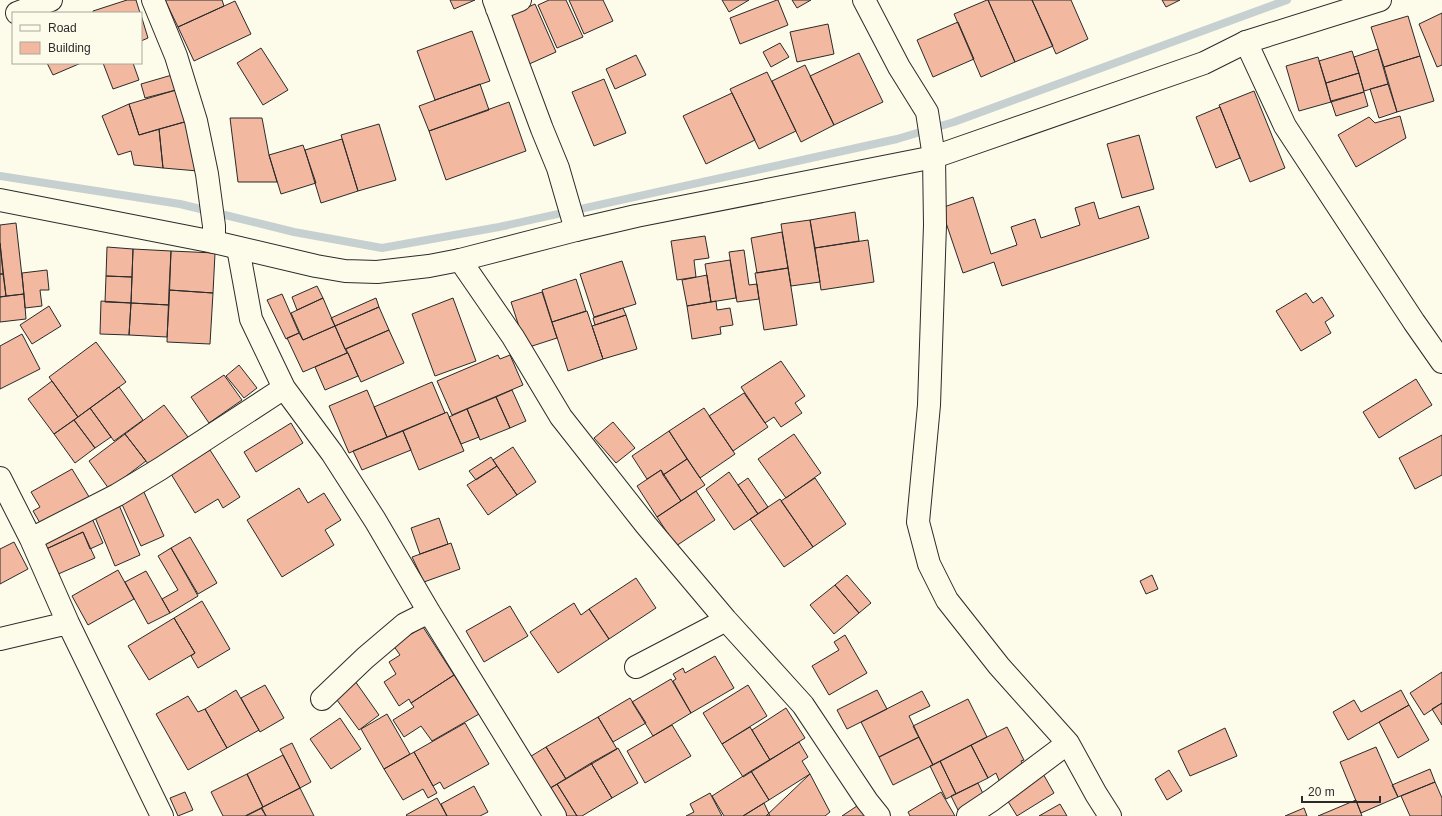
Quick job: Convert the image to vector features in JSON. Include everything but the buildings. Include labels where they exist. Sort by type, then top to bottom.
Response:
[{"type":"street","points":[[20,12],[51,0]]},
{"type":"street","points":[[153,0],[180,71],[196,121],[208,174],[214,234]]},
{"type":"street","points":[[520,0],[496,5],[558,168],[575,224]]},
{"type":"street","points":[[864,0],[899,67],[927,112],[933,148],[935,225],[929,405],[918,522],[929,564],[947,600],[999,666],[1068,743],[1110,816]]},
{"type":"street","points":[[0,200],[214,234],[238,248],[345,271],[377,272],[429,266],[460,260],[575,224],[933,148],[1204,63],[1246,42],[1380,0]]},
{"type":"street","points":[[1246,42],[1285,126],[1442,362]]},
{"type":"street","points":[[238,248],[251,319],[284,388],[332,454],[375,520],[429,612],[555,816]]},
{"type":"street","points":[[460,260],[513,337],[561,417],[646,525],[726,620],[803,705],[867,801],[879,816]]},
{"type":"street","points":[[31,539],[117,495],[160,469],[284,388]]},
{"type":"street","points":[[0,478],[31,539],[68,623],[162,816]]},
{"type":"street","points":[[322,699],[365,658],[405,624],[429,612]]},
{"type":"street","points":[[636,667],[726,620]]},
{"type":"street","points":[[0,639],[68,623]]},
{"type":"street","points":[[968,816],[1068,743]]},
{"type":"waterway","points":[[0,176],[180,204],[294,232],[382,248],[499,227],[897,139],[954,122],[1287,0]]}]
